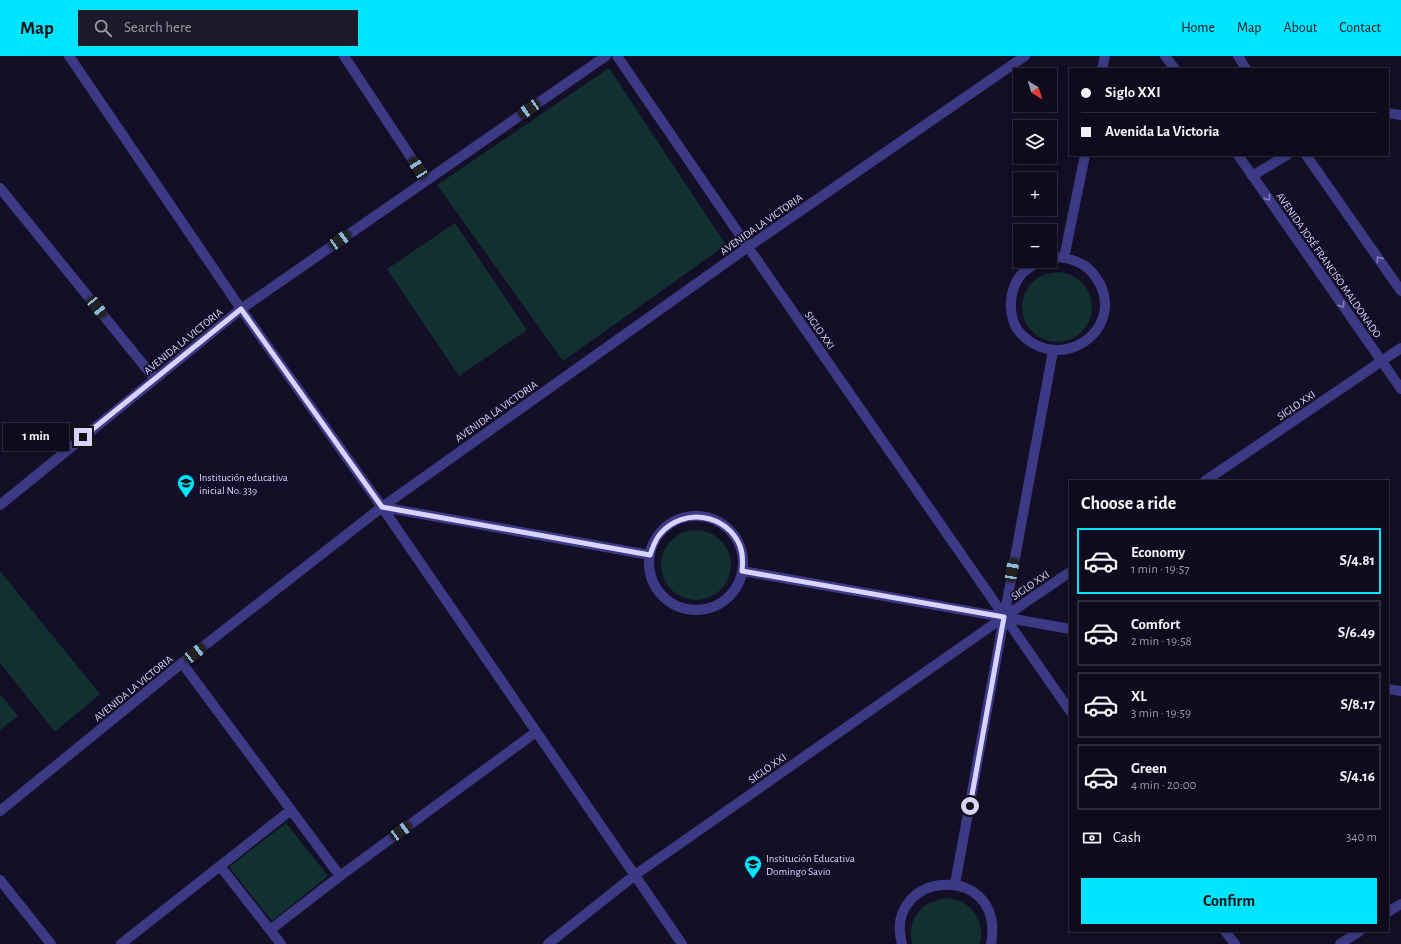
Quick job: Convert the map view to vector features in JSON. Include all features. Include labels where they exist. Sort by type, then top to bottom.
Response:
[{"type":"street","points":[[69,56],[241,309],[382,507],[682,944]]},
{"type":"street","points":[[344,56],[426,180]]},
{"type":"street","name":"AVENIDA LA VICTORIA","points":[[0,505],[241,309],[606,56]]},
{"type":"street","name":"SIGLO XXI","points":[[617,56],[1069,710]]},
{"type":"street","name":"AVENIDA LA VICTORIA","points":[[0,811],[182,663],[382,507],[748,247],[1025,56]]},
{"type":"street","points":[[1102,68],[1104,56]]},
{"type":"street","points":[[1165,56],[1174,68]]},
{"type":"street","points":[[1238,56],[1245,68]]},
{"type":"street","points":[[1389,113],[1401,115]]},
{"type":"street","points":[[1064,258],[1085,156]]},
{"type":"street","name":"AVENIDA JOSÉ FRANCISO MALDONADO","points":[[1239,156],[1401,389]]},
{"type":"street","points":[[1252,176],[1285,156]]},
{"type":"street","points":[[1307,156],[1401,291]]},
{"type":"street","points":[[0,188],[155,379]]},
{"type":"street","points":[[1028,268],[1020,276],[1014,286],[1011,298],[1011,311],[1014,323],[1020,333],[1040,348],[1053,351],[1066,350],[1078,346],[1089,339],[1098,328],[1103,316],[1105,303],[1103,290],[1097,278],[1088,268],[1077,261],[1057,258]]},
{"type":"street","name":"SIGLO XXI","points":[[1206,480],[1401,348]]},
{"type":"street","name":"SIGLO XXI","points":[[955,884],[1053,351]]},
{"type":"street","points":[[382,507],[650,555]]},
{"type":"street","points":[[704,517],[716,521],[726,527],[734,536],[740,547],[743,558],[742,571],[738,584],[731,595],[721,603],[708,609],[695,610],[682,608],[670,602],[660,593],[653,582],[650,569],[650,555],[654,543],[660,533],[670,525],[680,519],[704,517]]},
{"type":"street","points":[[742,571],[1069,629]]},
{"type":"street","name":"SIGLO XXI","points":[[548,944],[635,875],[1069,573]]},
{"type":"street","points":[[182,663],[340,876]]},
{"type":"street","points":[[1389,689],[1401,691]]},
{"type":"street","points":[[270,930],[340,876],[536,732]]},
{"type":"street","points":[[121,944],[291,810]]},
{"type":"street","points":[[220,866],[281,944]]},
{"type":"street","points":[[0,880],[50,944]]},
{"type":"street","points":[[902,944],[900,924],[903,912],[910,901],[919,893],[931,887],[943,884],[955,884],[967,889],[978,896],[987,906],[992,918],[993,931],[991,944]]},
{"type":"street","points":[[1389,911],[1401,904]]},
{"type":"street","points":[[1226,932],[1235,944]]},
{"type":"street","points":[[1340,944],[1358,932]]},
{"type":"green space","points":[[609,68],[726,245],[563,361],[437,185]]},
{"type":"green space","points":[[455,223],[527,330],[459,376],[387,269]]},
{"type":"green space","points":[[1050,272],[1064,272],[1077,278],[1086,287],[1092,300],[1090,320],[1082,332],[1064,342],[1050,342],[1037,336],[1028,327],[1022,314],[1022,300],[1028,287],[1037,278]]},
{"type":"green space","points":[[689,530],[703,530],[716,536],[725,545],[731,558],[729,578],[721,590],[703,600],[689,600],[676,594],[667,585],[661,572],[661,558],[667,545],[676,536]]},
{"type":"green space","points":[[0,571],[100,694],[55,732],[0,663]]},
{"type":"green space","points":[[0,694],[18,716],[0,730]]},
{"type":"green space","points":[[286,823],[328,876],[272,921],[229,867]]},
{"type":"green space","points":[[946,898],[958,900],[970,907],[978,918],[980,924],[980,944],[912,944],[912,926],[918,913],[929,903]]},
{"type":"place","name":"Institución educativa inicial No. 339","points":[[186,498]]},
{"type":"place","name":"Institución Educativa Domingo Savio","points":[[753,879]]},
{"type":"route","points":[[83,437],[241,309],[382,507],[650,555],[654,543],[660,533],[670,525],[680,519],[704,517],[716,521],[726,527],[734,536],[740,547],[743,558],[742,571],[1004,617],[970,806]]}]
